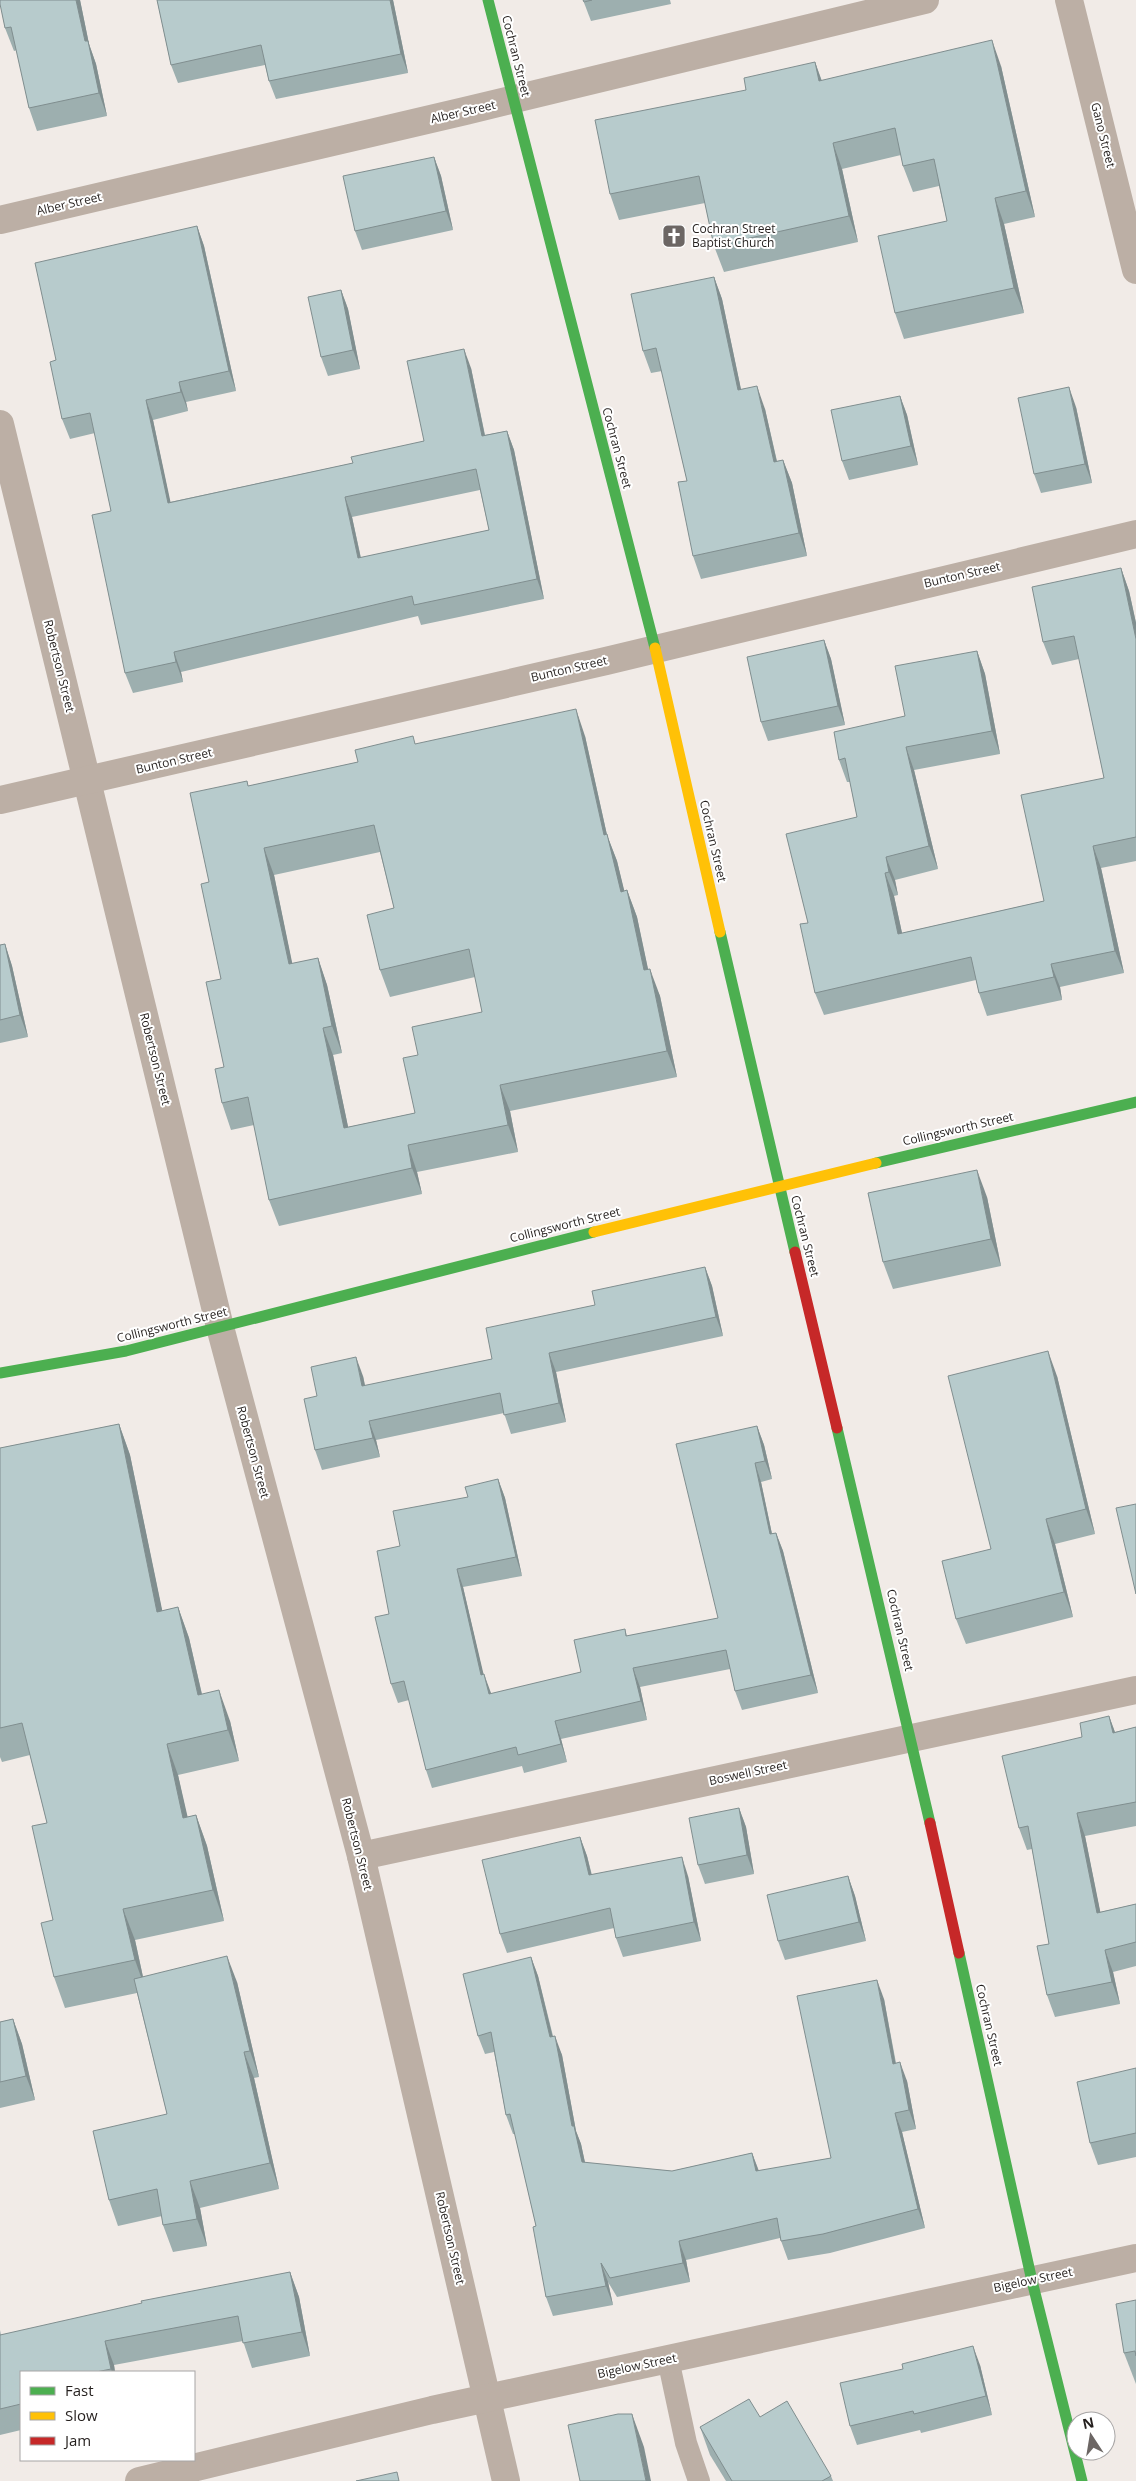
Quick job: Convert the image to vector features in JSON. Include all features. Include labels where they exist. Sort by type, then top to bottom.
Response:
[{"type":"street","name":"Cochran Street","points":[[488,0],[512,100],[655,648],[779,1184],[911,1737],[1032,2281],[1082,2481]]},
{"type":"street","name":"Alber Street","points":[[0,220],[512,100],[925,0]]},
{"type":"street","name":"Gano Street","points":[[1069,0],[1136,270]]},
{"type":"street","name":"Robertson Street","points":[[0,424],[220,1327],[361,1856],[506,2481]]},
{"type":"street","name":"Bunton Street","points":[[0,800],[1136,534]]},
{"type":"street","name":"Collingsworth Street","points":[[0,1373],[126,1351],[779,1184],[1136,1102]]},
{"type":"street","name":"Boswell Street","points":[[361,1856],[1136,1690]]},
{"type":"street","name":"Bigelow Street","points":[[139,2481],[487,2398],[1136,2258]]},
{"type":"lane","points":[[668,2359],[686,2443],[699,2481]]},
{"type":"building","points":[[0,0],[76,0],[85,41],[88,41],[99,93],[29,108],[11,27],[5,28]]},
{"type":"building","points":[[157,0],[390,0],[401,54],[269,81],[261,45],[171,65]]},
{"type":"building","points":[[992,40],[1026,191],[995,198],[1014,288],[895,313],[878,236],[947,221],[934,159],[903,166],[895,128],[833,143],[849,216],[714,246],[699,176],[610,194],[595,120],[746,90],[744,78],[815,62],[819,81]]},
{"type":"building","points":[[434,157],[446,211],[355,231],[343,176]]},
{"type":"building","points":[[197,226],[229,371],[179,382],[181,392],[146,400],[168,503],[353,463],[351,457],[424,441],[407,361],[464,349],[482,436],[507,431],[537,579],[414,605],[412,596],[174,652],[176,662],[125,673],[92,515],[111,511],[90,413],[62,419],[50,362],[56,360],[35,263]],"holes":[[[476,469],[489,530],[358,558],[345,497]]]},
{"type":"building","points":[[714,277],[738,390],[757,386],[774,462],[783,460],[799,533],[693,556],[678,482],[687,481],[656,348],[643,351],[631,294]]},
{"type":"building","points":[[341,290],[353,350],[321,357],[308,297]]},
{"type":"building","points":[[1069,387],[1085,464],[1034,474],[1018,398]]},
{"type":"building","points":[[900,396],[911,446],[842,461],[831,410]]},
{"type":"building","points":[[1121,568],[1136,639],[1136,837],[1093,846],[1115,951],[1051,964],[1054,977],[979,993],[971,957],[815,993],[800,924],[808,923],[786,834],[857,817],[845,758],[839,760],[834,732],[905,716],[895,666],[977,651],[992,731],[906,747],[929,846],[886,857],[889,872],[885,873],[898,934],[1044,901],[1021,795],[1104,778],[1074,636],[1043,642],[1032,587]]},
{"type":"building","points":[[824,640],[838,706],[761,722],[747,657]]},
{"type":"building","points":[[576,709],[604,835],[607,834],[621,892],[627,890],[644,970],[650,969],[667,1051],[500,1085],[508,1125],[408,1145],[412,1168],[269,1200],[248,1097],[222,1103],[215,1069],[224,1067],[206,982],[221,979],[201,884],[209,882],[190,793],[247,781],[248,786],[358,762],[355,750],[413,736],[415,744]],"holes":[[[374,825],[394,908],[367,915],[380,970],[469,949],[482,1012],[412,1027],[418,1055],[403,1058],[415,1113],[344,1128],[323,1028],[332,1026],[318,958],[289,964],[264,848]]]},
{"type":"building","points":[[5,944],[20,1015],[0,1020],[0,945]]},
{"type":"building","points":[[977,1170],[991,1239],[883,1262],[868,1193]]},
{"type":"building","points":[[705,1267],[716,1317],[549,1353],[559,1403],[504,1415],[500,1393],[369,1421],[373,1438],[315,1450],[304,1399],[317,1396],[311,1367],[356,1357],[362,1386],[492,1359],[486,1328],[595,1305],[592,1291]]},
{"type":"building","points":[[1048,1351],[1086,1509],[1046,1519],[1064,1592],[956,1619],[942,1561],[991,1549],[948,1376]]},
{"type":"building","points":[[119,1424],[157,1612],[178,1607],[198,1695],[219,1690],[228,1730],[167,1744],[183,1818],[196,1815],[213,1890],[123,1909],[135,1960],[54,1977],[41,1923],[53,1920],[32,1826],[47,1823],[22,1723],[0,1728],[0,1448]]},
{"type":"building","points":[[757,1426],[765,1461],[755,1463],[770,1534],[776,1533],[811,1675],[735,1691],[726,1650],[633,1668],[641,1701],[555,1721],[561,1744],[518,1755],[516,1747],[426,1770],[404,1681],[391,1684],[375,1617],[389,1614],[377,1551],[400,1546],[393,1511],[468,1497],[465,1487],[498,1479],[516,1557],[457,1569],[481,1675],[484,1674],[489,1694],[581,1672],[574,1640],[625,1629],[626,1636],[718,1618],[676,1444]]},
{"type":"building","points":[[1136,1504],[1136,1594],[1116,1508]]},
{"type":"building","points":[[1109,1716],[1113,1733],[1136,1727],[1136,1802],[1077,1813],[1097,1913],[1136,1904],[1136,1942],[1105,1950],[1112,1982],[1047,1995],[1037,1946],[1049,1944],[1028,1826],[1019,1828],[1002,1756],[1082,1737],[1080,1723]]},
{"type":"building","points":[[739,1808],[747,1855],[698,1865],[689,1818]]},
{"type":"building","points":[[580,1837],[589,1875],[682,1857],[694,1922],[616,1938],[610,1908],[500,1934],[482,1860]]},
{"type":"building","points":[[848,1876],[859,1922],[778,1941],[767,1895]]},
{"type":"building","points":[[227,1956],[250,2051],[244,2052],[270,2163],[190,2181],[197,2219],[163,2225],[157,2189],[109,2200],[93,2131],[167,2114],[134,1979]]},
{"type":"building","points":[[531,1957],[550,2037],[555,2036],[572,2126],[574,2126],[582,2162],[672,2171],[752,2153],[756,2171],[831,2158],[797,1996],[877,1980],[893,2064],[900,2062],[909,2110],[895,2113],[918,2209],[823,2234],[781,2241],[777,2218],[679,2241],[683,2263],[610,2278],[601,2263],[606,2286],[546,2297],[533,2227],[536,2226],[510,2114],[506,2115],[491,2032],[478,2036],[463,1974]]},
{"type":"building","points":[[13,2019],[26,2076],[0,2082],[0,2022]]},
{"type":"building","points":[[1136,2068],[1136,2133],[1090,2143],[1077,2082]]},
{"type":"building","points":[[290,2272],[302,2332],[243,2343],[238,2316],[105,2341],[111,2369],[101,2371],[20,2371],[20,2404],[0,2409],[0,2335],[142,2303],[141,2301]]},
{"type":"building","points":[[1136,2300],[1136,2356],[1135,2351],[1124,2353],[1116,2304]]},
{"type":"building","points":[[973,2346],[986,2396],[914,2414],[913,2411],[850,2426],[840,2383],[903,2369],[902,2364]]},
{"type":"building","points":[[749,2399],[760,2417],[787,2401],[831,2476],[822,2481],[732,2481],[700,2427]]},
{"type":"building","points":[[618,2414],[632,2414],[646,2481],[580,2481],[568,2425]]},
{"type":"building","points":[[397,2472],[399,2481],[356,2481]]},
{"type":"traffic: fast","points":[[488,0],[655,648]]},
{"type":"traffic: fast","points":[[720,932],[795,1252]]},
{"type":"traffic: fast","points":[[876,1163],[1136,1102]]},
{"type":"traffic: fast","points":[[0,1373],[126,1351],[594,1232]]},
{"type":"traffic: fast","points":[[837,1428],[930,1823]]},
{"type":"traffic: fast","points":[[959,1953],[1032,2281],[1082,2481]]},
{"type":"traffic: slow","points":[[655,648],[720,932]]},
{"type":"traffic: slow","points":[[594,1232],[876,1163]]},
{"type":"traffic: jam","points":[[795,1252],[837,1428]]},
{"type":"traffic: jam","points":[[930,1823],[959,1953]]},
{"type":"place","name":"Cochran Street Baptist Church","points":[[674,236]]}]
